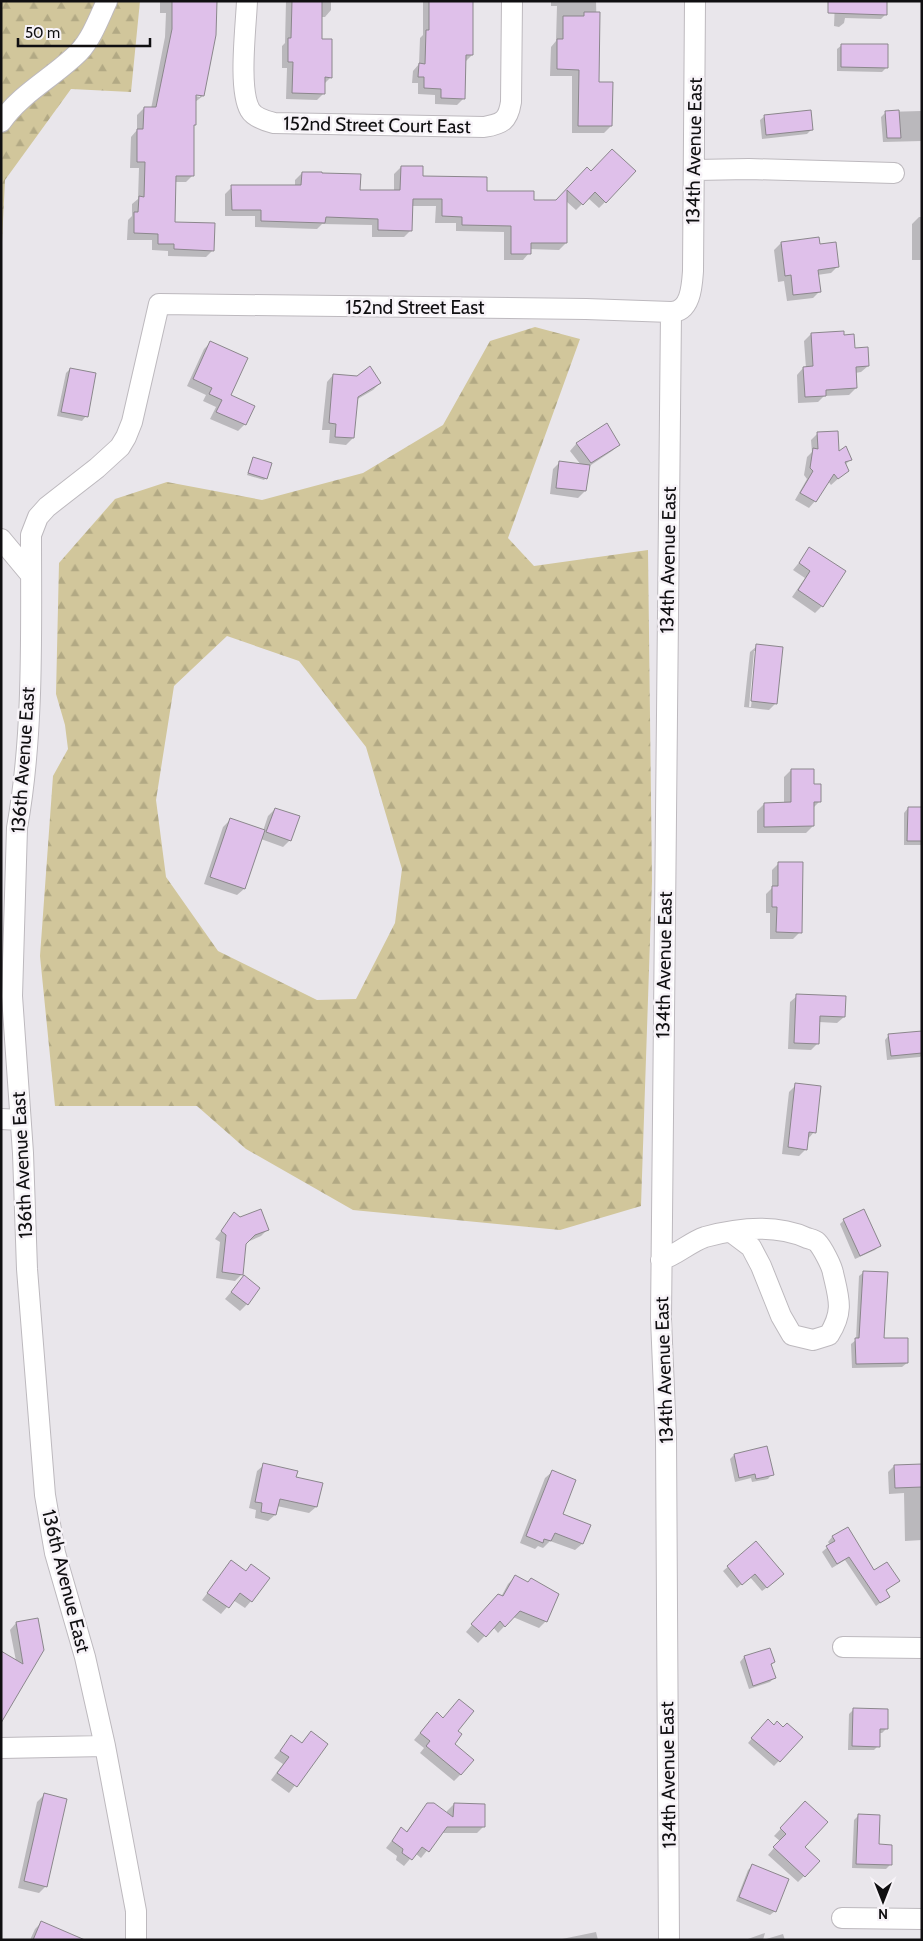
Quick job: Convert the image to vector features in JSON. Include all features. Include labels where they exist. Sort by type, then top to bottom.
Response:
[{"type":"street","points":[[1,122],[17,102],[80,51],[96,25],[107,1]]},
{"type":"street","name":"152nd Street Court East","points":[[247,1],[244,87],[250,108],[254,114],[264,120],[274,123],[484,127],[495,125],[507,117],[512,102],[512,1]]},
{"type":"street","name":"134th Avenue East","points":[[669,1940],[666,1437],[661,1319],[661,1260],[671,312],[682,308],[691,292],[695,170],[695,1]]},
{"type":"street","points":[[695,170],[749,169],[894,173]]},
{"type":"street","name":"152nd Street East","points":[[159,304],[586,308],[671,312]]},
{"type":"street","name":"136th Avenue East","points":[[136,1940],[136,1911],[105,1746],[85,1657],[55,1553],[45,1495],[27,1269],[23,1152],[10,1120],[12,996],[9,827],[21,806],[28,711],[32,604],[31,535],[38,518],[47,507],[103,463],[120,447],[126,438],[132,422],[159,304]]},
{"type":"street","points":[[1,539],[31,575]]},
{"type":"street","points":[[661,1260],[670,1258],[704,1238],[731,1232],[756,1228],[791,1230],[817,1242],[832,1268],[839,1296],[838,1320],[829,1335],[813,1340],[792,1335],[780,1316],[761,1266],[751,1247],[731,1232]]},
{"type":"street","points":[[843,1647],[922,1648]]},
{"type":"street","points":[[1,1748],[105,1746]]},
{"type":"street","points":[[842,1918],[922,1919]]},
{"type":"green space","points":[[1,1],[140,1],[131,92],[71,89],[5,180],[2,242]]},
{"type":"green space","points":[[535,327],[580,339],[508,538],[534,566],[648,550],[652,881],[641,1206],[560,1230],[353,1210],[246,1149],[197,1106],[55,1106],[40,956],[53,776],[68,749],[65,725],[56,694],[59,563],[115,499],[167,482],[262,500],[363,473],[443,425],[490,341]],"holes":[[[227,636],[299,661],[366,747],[402,869],[395,923],[356,999],[317,1000],[218,951],[166,877],[156,800],[174,686]]]},
{"type":"building","points":[[172,1],[217,1],[216,35],[204,96],[196,95],[194,176],[176,176],[175,222],[215,223],[214,251],[174,249],[174,244],[158,244],[158,234],[134,233],[134,212],[138,212],[139,196],[144,197],[145,162],[137,162],[137,129],[143,129],[144,107],[156,107],[172,29]]},
{"type":"building","points":[[292,1],[322,1],[322,39],[332,39],[332,78],[325,77],[325,94],[292,93],[293,62],[288,62],[288,38],[291,38]]},
{"type":"building","points":[[429,1],[473,1],[473,55],[466,55],[465,99],[441,98],[441,89],[424,88],[424,77],[418,77],[419,63],[425,64],[426,30],[429,30]]},
{"type":"building","points":[[828,1],[887,1],[887,15],[828,13]]},
{"type":"building","points":[[584,12],[600,12],[599,82],[613,82],[612,126],[578,126],[579,70],[557,69],[557,39],[563,39],[563,16],[584,16]]},
{"type":"building","points":[[841,44],[888,44],[888,68],[841,67]]},
{"type":"building","points":[[811,110],[813,130],[766,135],[764,115]]},
{"type":"building","points":[[899,110],[901,138],[887,138],[885,111]]},
{"type":"building","points":[[612,149],[636,171],[606,203],[595,192],[583,205],[567,190],[567,243],[531,243],[531,254],[511,254],[511,226],[462,225],[462,217],[442,216],[442,199],[413,199],[412,231],[378,230],[378,219],[326,217],[325,223],[261,221],[261,210],[232,210],[231,185],[301,185],[302,172],[322,172],[361,174],[360,190],[400,190],[401,166],[423,166],[423,176],[487,177],[487,191],[534,191],[534,200],[556,200],[587,167],[591,171]]},
{"type":"building","points":[[819,237],[820,244],[836,242],[839,267],[818,270],[821,292],[793,295],[791,275],[785,276],[781,242]]},
{"type":"building","points":[[844,331],[844,335],[854,334],[855,348],[868,347],[869,366],[856,367],[857,388],[826,390],[826,396],[805,397],[803,367],[813,366],[811,333]]},
{"type":"building","points":[[210,341],[248,358],[231,395],[255,406],[246,425],[216,412],[222,400],[209,394],[212,388],[193,379]]},
{"type":"building","points":[[370,366],[381,383],[358,397],[354,438],[335,437],[336,424],[329,423],[333,374],[357,376]]},
{"type":"building","points":[[70,368],[96,373],[88,417],[61,412]]},
{"type":"building","points":[[607,423],[620,445],[591,463],[576,443]]},
{"type":"building","points":[[838,431],[839,451],[846,446],[852,460],[845,462],[849,471],[838,479],[834,474],[816,502],[800,493],[813,471],[810,468],[813,448],[818,449],[817,432]]},
{"type":"building","points":[[253,457],[272,463],[267,479],[248,473]]},
{"type":"building","points":[[559,461],[590,465],[586,491],[556,488]]},
{"type":"building","points":[[809,547],[846,571],[823,607],[798,590],[810,571],[799,563]]},
{"type":"building","points":[[756,644],[783,647],[777,704],[751,701]]},
{"type":"building","points":[[791,769],[814,769],[814,784],[821,784],[821,802],[814,802],[814,826],[764,827],[764,803],[791,802]]},
{"type":"building","points":[[908,807],[922,807],[922,841],[907,841]]},
{"type":"building","points":[[275,808],[300,816],[291,841],[266,832]]},
{"type":"building","points":[[230,818],[265,830],[245,889],[210,877]]},
{"type":"building","points":[[778,862],[803,862],[802,933],[776,932],[777,907],[772,907],[772,886],[778,886]]},
{"type":"building","points":[[796,994],[846,996],[845,1017],[820,1016],[819,1044],[794,1043]]},
{"type":"building","points":[[922,1031],[922,1053],[891,1056],[888,1034]]},
{"type":"building","points":[[795,1083],[821,1086],[816,1133],[809,1132],[807,1150],[788,1147]]},
{"type":"building","points":[[261,1209],[269,1230],[255,1235],[246,1244],[243,1275],[222,1272],[226,1235],[221,1231],[234,1212],[240,1217]]},
{"type":"building","points":[[864,1209],[881,1246],[860,1256],[843,1219]]},
{"type":"building","points":[[863,1271],[888,1272],[884,1338],[908,1338],[908,1363],[856,1364],[855,1338],[859,1338]]},
{"type":"building","points":[[244,1275],[260,1288],[248,1305],[231,1292]]},
{"type":"building","points":[[767,1446],[774,1475],[756,1479],[755,1474],[739,1478],[734,1454]]},
{"type":"building","points":[[263,1463],[298,1471],[296,1477],[323,1483],[317,1507],[280,1499],[276,1515],[261,1512],[262,1503],[255,1502]]},
{"type":"building","points":[[922,1464],[922,1487],[895,1488],[894,1465]]},
{"type":"building","points":[[552,1470],[576,1480],[563,1514],[591,1525],[583,1544],[555,1533],[551,1541],[544,1539],[543,1543],[526,1536]]},
{"type":"building","points":[[848,1527],[874,1570],[887,1562],[900,1581],[886,1590],[890,1597],[880,1603],[849,1557],[837,1564],[826,1546],[835,1541],[832,1536]]},
{"type":"building","points":[[756,1541],[784,1574],[767,1588],[755,1574],[742,1585],[727,1566]]},
{"type":"building","points":[[231,1560],[246,1571],[251,1564],[270,1578],[252,1602],[240,1593],[229,1608],[207,1593]]},
{"type":"building","points":[[515,1575],[528,1582],[531,1578],[559,1594],[547,1622],[520,1611],[505,1627],[500,1621],[486,1637],[471,1624],[498,1594],[503,1596]]},
{"type":"building","points":[[38,1618],[44,1650],[1,1723],[1,1651],[23,1664],[16,1622]]},
{"type":"building","points":[[770,1648],[775,1662],[771,1664],[776,1678],[753,1686],[744,1656]]},
{"type":"building","points":[[459,1699],[474,1711],[458,1731],[462,1734],[455,1744],[474,1760],[461,1775],[426,1746],[430,1741],[420,1733],[437,1712],[443,1718]]},
{"type":"building","points":[[853,1708],[888,1709],[888,1729],[880,1729],[880,1747],[852,1746]]},
{"type":"building","points":[[768,1719],[774,1725],[777,1721],[783,1727],[787,1723],[803,1737],[780,1762],[751,1738]]},
{"type":"building","points":[[311,1731],[328,1744],[297,1787],[277,1773],[289,1757],[280,1751],[291,1735],[302,1743]]},
{"type":"building","points":[[44,1793],[67,1799],[47,1887],[24,1881]]},
{"type":"building","points":[[805,1801],[828,1822],[805,1847],[820,1861],[805,1877],[773,1847],[786,1834],[780,1828]]},
{"type":"building","points":[[427,1803],[434,1803],[453,1817],[454,1803],[485,1804],[485,1827],[447,1827],[429,1852],[422,1847],[412,1860],[402,1853],[403,1849],[392,1841],[401,1827],[407,1832]]},
{"type":"building","points":[[858,1814],[880,1815],[879,1844],[892,1845],[892,1865],[856,1864]]},
{"type":"building","points":[[752,1864],[789,1879],[776,1912],[739,1897]]},
{"type":"building","points":[[41,1921],[85,1940],[33,1940]]}]
